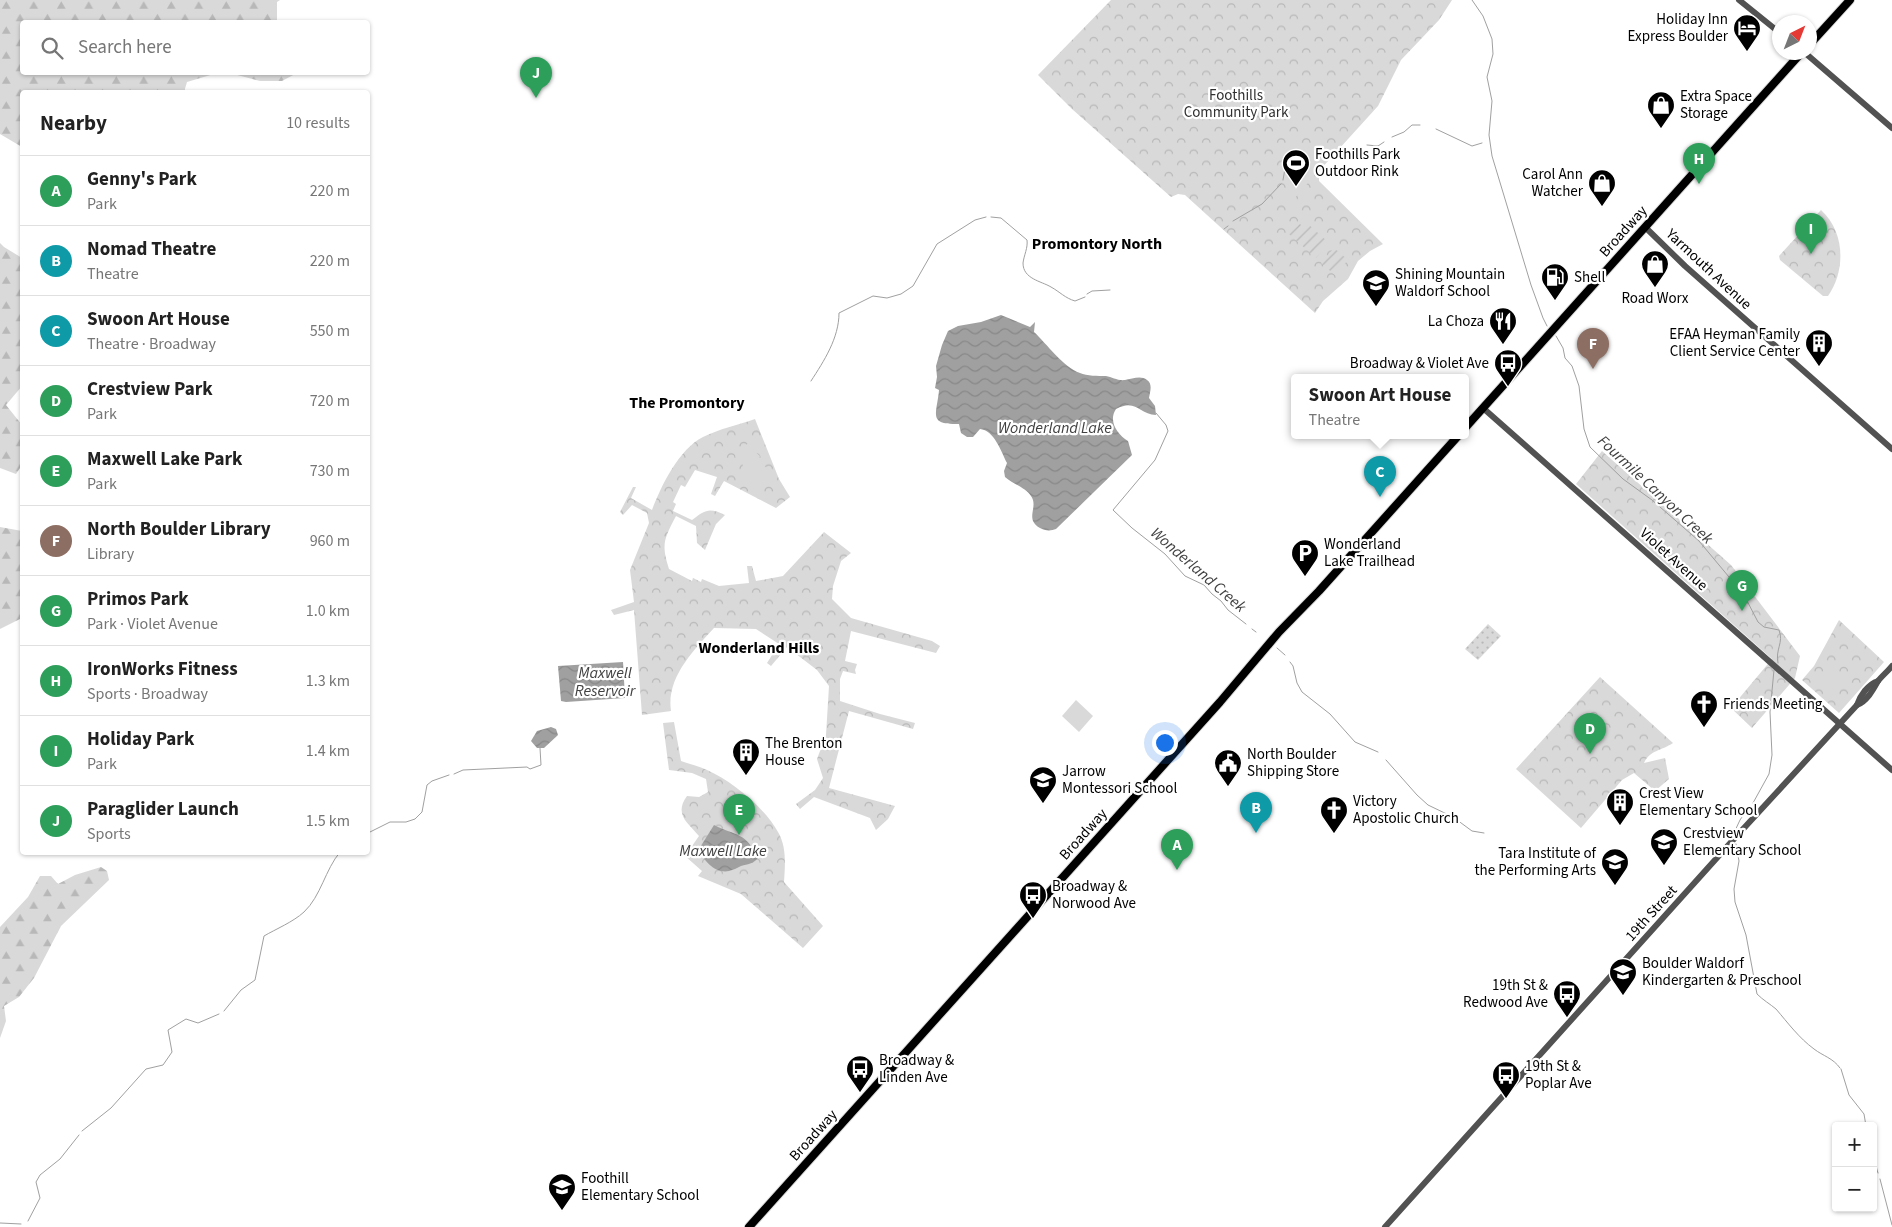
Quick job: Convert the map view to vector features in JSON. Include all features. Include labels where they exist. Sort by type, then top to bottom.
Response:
[{"type":"main road","points":[[1817,36],[1850,0]]},
{"type":"main road","name":"Broadway","points":[[1469,424],[1796,60]]},
{"type":"main road","name":"Broadway","points":[[749,1227],[1220,702],[1280,632],[1455,439]]},
{"type":"street","points":[[1739,0],[1772,27]]},
{"type":"street","points":[[1812,60],[1892,128]]},
{"type":"street","name":"Yarmouth Avenue","points":[[1645,226],[1685,266],[1892,449]]},
{"type":"street","name":"Violet Avenue","points":[[1483,408],[1892,770]]},
{"type":"street","name":"19th Street","points":[[1385,1227],[1732,840],[1857,705],[1860,697],[1892,666]]},
{"type":"green space","points":[[0,0],[280,0],[277,2],[277,20],[20,20],[20,75],[210,75],[187,82],[185,90],[20,90],[20,146],[0,134]]},
{"type":"green space","name":"Foothills Community Park","points":[[1111,0],[1452,0],[1439,20],[1401,60],[1378,106],[1319,171],[1319,181],[1383,244],[1370,251],[1358,261],[1348,279],[1323,301],[1315,313],[1185,195],[1178,194],[1171,197],[1072,109],[1038,75]]},
{"type":"green space","points":[[238,75],[293,75],[282,81],[260,81]]},
{"type":"green space","name":"Foothills Park Outdoor Rink","points":[[1299,174],[1308,179],[1308,183],[1290,201],[1282,193]]},
{"type":"green space","points":[[1821,210],[1835,229],[1839,240],[1840,252],[1838,275],[1828,296],[1823,296],[1780,260],[1779,256]]},
{"type":"green space","points":[[1306,222],[1329,243],[1316,258],[1289,234],[1299,223],[1302,226]]},
{"type":"green space","points":[[0,243],[20,257],[20,388],[6,405],[20,422],[20,468],[16,474],[0,468]]},
{"type":"green space","points":[[1334,248],[1348,260],[1335,275],[1321,263]]},
{"type":"green space","points":[[755,419],[779,479],[790,497],[776,508],[724,481],[715,496],[711,494],[717,477],[695,470],[685,487],[681,485],[673,502],[676,504],[673,511],[692,520],[700,514],[711,510],[725,515],[716,524],[705,550],[697,543],[696,526],[676,516],[665,542],[665,553],[669,569],[692,581],[693,578],[701,582],[702,579],[719,586],[749,583],[747,566],[752,566],[756,581],[783,576],[824,532],[851,553],[841,561],[833,586],[832,599],[851,618],[932,641],[940,646],[936,653],[851,631],[845,661],[857,664],[856,674],[843,671],[840,679],[840,701],[915,723],[913,729],[849,711],[829,788],[895,806],[888,819],[876,830],[870,818],[814,797],[800,809],[796,804],[815,790],[823,778],[817,759],[826,735],[829,686],[817,670],[787,647],[771,666],[767,663],[779,644],[756,629],[714,628],[690,656],[677,676],[673,687],[671,711],[642,715],[634,610],[614,615],[611,610],[634,602],[630,570],[649,523],[647,513],[632,505],[623,515],[620,512],[633,487],[636,487],[631,498],[652,510],[660,490],[686,450],[703,437]]},
{"type":"green space","points":[[747,444],[756,445],[753,450],[760,456],[758,460],[770,473],[759,485],[755,486],[742,474],[743,462],[735,457]]},
{"type":"green space","points":[[1602,451],[1731,565],[1800,656],[1795,678],[1752,728],[1731,708],[1772,659],[1576,484]]},
{"type":"green space","points":[[0,527],[20,531],[20,619],[0,629]]},
{"type":"green space","points":[[1839,620],[1884,662],[1839,713],[1802,680],[1814,666]]},
{"type":"green space","points":[[1488,624],[1501,636],[1478,660],[1465,649]]},
{"type":"green space","points":[[1828,666],[1845,681],[1832,696],[1814,681]]},
{"type":"green space","points":[[1600,677],[1673,743],[1653,753],[1644,763],[1665,758],[1669,779],[1655,791],[1634,773],[1622,780],[1581,828],[1516,769]]},
{"type":"green space","points":[[1076,700],[1093,716],[1079,732],[1062,716]]},
{"type":"green space","points":[[674,722],[681,761],[707,770],[737,788],[765,814],[778,832],[784,850],[784,882],[823,926],[803,948],[741,894],[698,876],[702,871],[685,856],[699,836],[684,818],[682,813],[683,802],[687,796],[699,797],[708,792],[706,779],[692,773],[669,770],[663,723]]},
{"type":"green space","points":[[101,867],[107,871],[109,880],[61,926],[34,978],[19,997],[4,1006],[6,1021],[0,1038],[0,927],[28,897],[40,876],[51,876],[58,884],[75,875]]},
{"type":"water","name":"Wonderland Lake","points":[[1001,315],[1030,327],[1035,322],[1034,332],[1061,361],[1080,373],[1106,376],[1120,380],[1142,378],[1149,382],[1151,386],[1149,398],[1155,406],[1156,415],[1128,405],[1116,409],[1114,414],[1113,423],[1120,435],[1128,441],[1132,455],[1054,530],[1044,530],[1035,524],[1032,517],[1034,504],[1031,496],[1005,477],[1004,471],[1007,463],[989,433],[980,429],[973,437],[967,437],[961,433],[959,424],[942,422],[936,416],[939,390],[935,388],[936,366],[948,331],[958,326],[981,322]]},
{"type":"water","name":"Maxwell Reservoir","points":[[623,662],[625,698],[561,701],[558,666]]},
{"type":"water","points":[[551,727],[556,729],[558,735],[544,748],[537,748],[531,741],[537,731]]},
{"type":"water","name":"Maxwell Lake","points":[[714,825],[745,839],[758,858],[752,863],[729,871],[719,871],[711,866],[699,849]]},
{"type":"waterway","name":"Fourmile Canyon Creek","points":[[1472,0],[1483,16],[1492,39],[1493,54],[1487,77],[1492,101],[1489,135],[1492,156],[1531,285],[1547,326]]},
{"type":"waterway","points":[[1392,137],[1404,132],[1412,125],[1420,125]]},
{"type":"waterway","points":[[1436,129],[1472,146],[1482,143]]},
{"type":"waterway","points":[[1367,145],[1378,146],[1384,142]]},
{"type":"waterway","points":[[1283,180],[1286,163]]},
{"type":"waterway","points":[[1233,221],[1262,204],[1281,184]]},
{"type":"waterway","points":[[811,381],[834,340],[839,313],[873,296],[887,298],[901,294],[913,286],[937,244],[975,220],[986,217]]},
{"type":"waterway","points":[[991,217],[1001,218],[1027,240],[1023,263],[1029,276],[1071,300],[1075,301],[1085,297]]},
{"type":"waterway","points":[[1224,229],[1228,226]]},
{"type":"waterway","points":[[1087,294],[1092,291],[1110,290]]},
{"type":"waterway","name":"Fourmile Canyon Creek","points":[[1556,336],[1563,348],[1565,358],[1572,366],[1579,386],[1584,429],[1590,447],[1623,479],[1652,500],[1699,541],[1744,595],[1758,622],[1764,627],[1779,630],[1781,639],[1777,658],[1778,663]]},
{"type":"waterway","name":"Wonderland Creek","points":[[1156,413],[1166,425],[1168,431],[1155,460],[1113,510],[1165,554],[1185,576],[1204,585],[1228,610],[1246,624]]},
{"type":"waterway","name":"Wonderland Creek","points":[[1252,629],[1256,632]]},
{"type":"waterway","name":"Wonderland Creek","points":[[1277,648],[1285,655]]},
{"type":"waterway","name":"Wonderland Creek","points":[[1290,662],[1302,692],[1330,714],[1355,742],[1378,752]]},
{"type":"waterway","name":"Fourmile Canyon Creek","points":[[1753,803],[1769,774],[1772,755],[1770,712],[1774,670]]},
{"type":"waterway","points":[[454,774],[463,770],[527,767],[530,769],[541,765],[540,748]]},
{"type":"waterway","name":"Wonderland Creek","points":[[1386,760],[1428,805],[1453,817],[1472,831],[1484,833]]},
{"type":"waterway","points":[[370,832],[390,822],[406,822],[415,819],[422,812],[427,785],[432,781],[449,775]]},
{"type":"waterway","name":"Fourmile Canyon Creek","points":[[1733,835],[1748,808]]},
{"type":"waterway","name":"Fourmile Canyon Creek","points":[[1736,844],[1739,861],[1734,889],[1735,902],[1746,935],[1757,994],[1776,1009],[1809,1045],[1831,1059],[1840,1068]]},
{"type":"waterway","points":[[224,1011],[241,990],[255,980],[264,936],[300,916],[310,906],[338,855]]},
{"type":"waterway","points":[[82,1131],[111,1108],[146,1069],[163,1065],[172,1052],[168,1030],[186,1019],[198,1023],[219,1014]]},
{"type":"waterway","name":"Fourmile Canyon Creek","points":[[1841,1069],[1849,1095],[1864,1114],[1865,1122]]},
{"type":"waterway","points":[[28,1221],[40,1198],[36,1182],[40,1175],[60,1159],[79,1135]]},
{"type":"waterway","name":"Fourmile Canyon Creek","points":[[1876,1167],[1878,1173]]},
{"type":"waterway","name":"Fourmile Canyon Creek","points":[[1880,1179],[1892,1225]]},
{"type":"waterway","points":[[0,1223],[21,1224]]},
{"type":"place","name":"Holiday Inn Express Boulder","points":[[1747,52]]},
{"type":"place","name":"Paraglider Launch","points":[[536,98]]},
{"type":"place","name":"Extra Space Storage","points":[[1661,129]]},
{"type":"place","name":"IronWorks Fitness","points":[[1699,184]]},
{"type":"place","name":"Foothills Park Outdoor Rink","points":[[1296,187]]},
{"type":"place","name":"Carol Ann Watcher","points":[[1602,207]]},
{"type":"place","name":"Holiday Park","points":[[1811,254]]},
{"type":"place","name":"Road Worx","points":[[1655,288]]},
{"type":"place","name":"Shell","points":[[1555,301]]},
{"type":"place","name":"Shining Mountain Waldorf School","points":[[1376,307]]},
{"type":"place","name":"La Choza","points":[[1503,345]]},
{"type":"place","name":"EFAA Heyman Family Client Service Center","points":[[1819,367]]},
{"type":"place","name":"North Boulder Library","points":[[1593,369]]},
{"type":"place","name":"Broadway & Violet Ave","points":[[1508,387]]},
{"type":"place","name":"Swoon Art House","points":[[1380,497]]},
{"type":"place","name":"Wonderland Lake Trailhead","points":[[1305,577]]},
{"type":"place","name":"Primos Park","points":[[1742,611]]},
{"type":"place","name":"Friends Meeting","points":[[1704,728]]},
{"type":"place","name":"Crestview Park","points":[[1590,754]]},
{"type":"place","name":"The Brenton House","points":[[746,776]]},
{"type":"place","name":"North Boulder Shipping Store","points":[[1228,787]]},
{"type":"place","name":"Jarrow Montessori School","points":[[1043,804]]},
{"type":"place","name":"Crest View Elementary School","points":[[1620,826]]},
{"type":"place","name":"Nomad Theatre","points":[[1256,833]]},
{"type":"place","name":"Victory Apostolic Church","points":[[1334,834]]},
{"type":"place","name":"Maxwell Lake Park","points":[[739,835]]},
{"type":"place","name":"Crestview Elementary School","points":[[1664,866]]},
{"type":"place","name":"Genny's Park","points":[[1177,870]]},
{"type":"place","name":"Tara Institute of the Performing Arts","points":[[1615,886]]},
{"type":"place","name":"Broadway & Norwood Ave","points":[[1033,919]]},
{"type":"place","name":"Boulder Waldorf Kindergarten & Preschool","points":[[1623,996]]},
{"type":"place","name":"19th St & Redwood Ave","points":[[1567,1018]]},
{"type":"place","name":"Broadway & Linden Ave","points":[[860,1093]]},
{"type":"place","name":"19th St & Poplar Ave","points":[[1506,1099]]},
{"type":"place","name":"Foothill Elementary School","points":[[562,1211]]},
{"type":"district","name":"Promontory North","points":[[1097,243]]},
{"type":"district","name":"The Promontory","points":[[687,402]]},
{"type":"district","name":"Wonderland Hills","points":[[759,647]]}]
